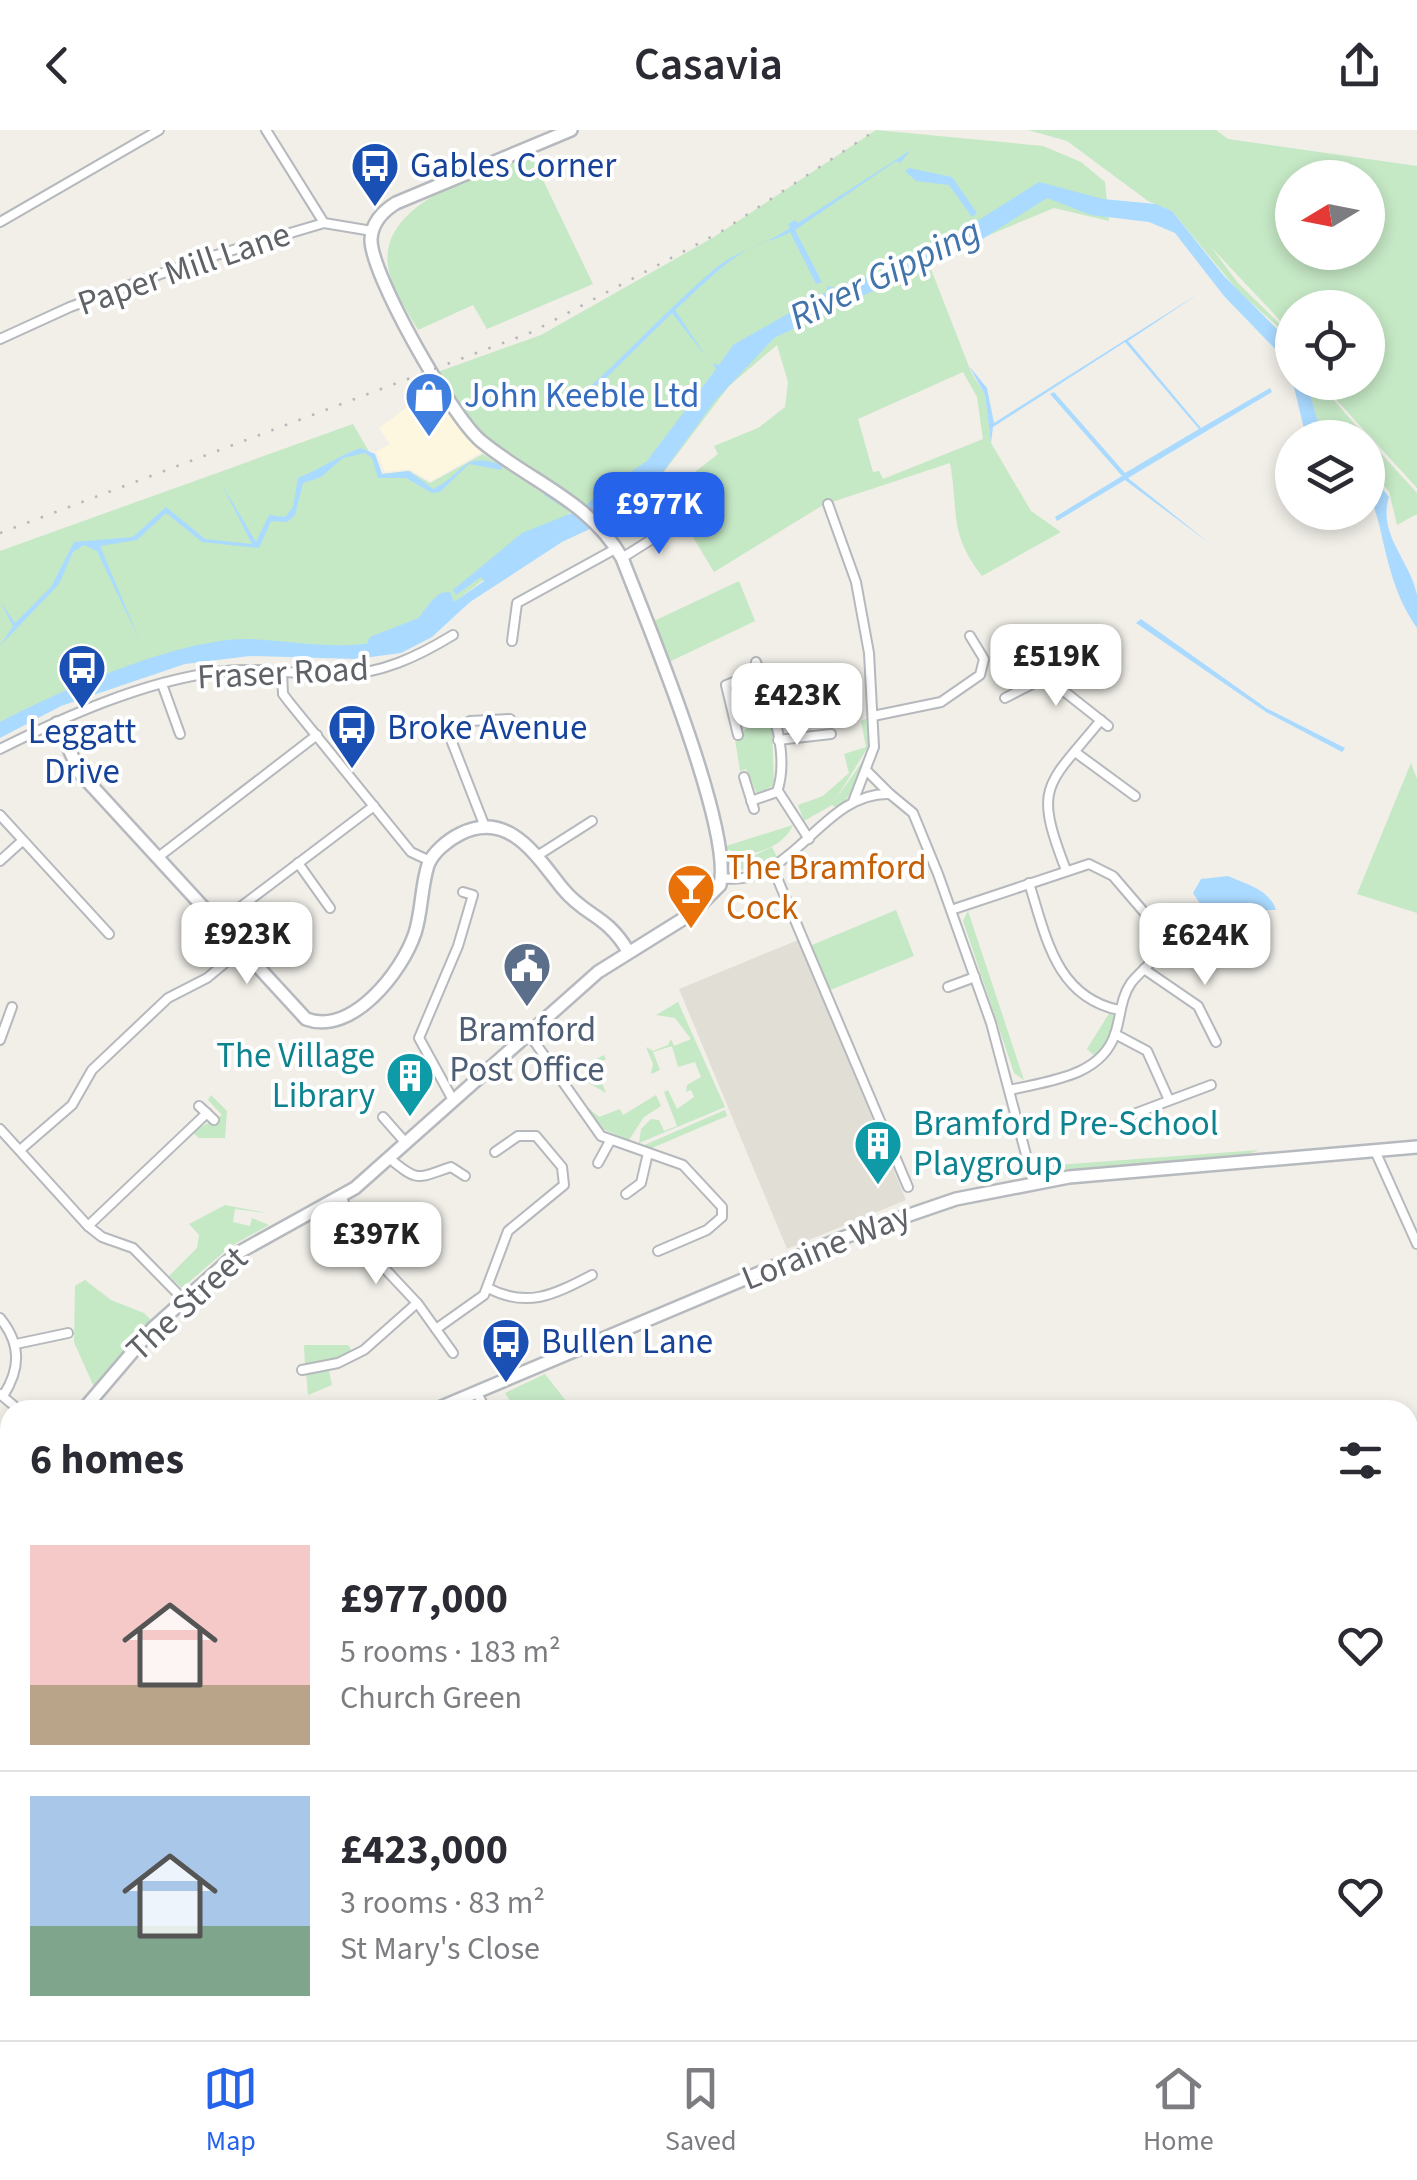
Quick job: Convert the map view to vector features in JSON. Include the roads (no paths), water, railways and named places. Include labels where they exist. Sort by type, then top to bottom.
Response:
[{"type":"main road","points":[[570,130],[396,203],[382,214],[372,231],[374,256],[422,358],[479,440],[574,504],[600,527],[619,553],[680,712],[719,848],[722,878]]},
{"type":"main road","points":[[57,724],[80,773],[306,1019],[318,1024],[348,1016],[408,950],[430,861],[458,835],[485,827],[517,836],[571,898],[612,925],[628,951]]},
{"type":"main road","name":"The Street","points":[[91,1400],[138,1344],[241,1251],[342,1197],[628,951],[691,914],[716,893],[722,878]]},
{"type":"main road","name":"Loraine Way","points":[[459,1400],[869,1227],[934,1205],[1034,1181],[1376,1154],[1417,1147]]},
{"type":"street","points":[[0,222],[159,130]]},
{"type":"street","points":[[266,130],[324,223]]},
{"type":"street","name":"Paper Mill Lane","points":[[0,339],[54,314],[196,261],[324,223],[372,231]]},
{"type":"street","points":[[722,878],[749,879],[772,866],[853,802],[868,772],[874,747],[873,716],[860,600],[828,504]]},
{"type":"street","points":[[512,641],[517,603],[676,524]]},
{"type":"street","points":[[500,632],[512,630]]},
{"type":"street","name":"Fraser Road","points":[[0,750],[162,684],[227,670],[366,672],[417,656],[452,636]]},
{"type":"street","points":[[873,716],[941,702],[980,675],[984,659],[970,636]]},
{"type":"street","points":[[756,662],[778,740],[778,791],[809,839]]},
{"type":"street","points":[[282,672],[283,694],[411,852],[430,861]]},
{"type":"street","points":[[738,735],[726,685],[760,672]]},
{"type":"street","points":[[1005,698],[1046,677],[1104,723],[1050,787],[1045,805],[1066,870]]},
{"type":"street","points":[[162,684],[180,734]]},
{"type":"street","points":[[434,738],[470,721],[510,719]]},
{"type":"street","points":[[448,732],[485,827]]},
{"type":"street","points":[[778,740],[831,734]]},
{"type":"street","points":[[160,856],[317,736]]},
{"type":"street","points":[[1076,752],[1136,796]]},
{"type":"street","points":[[868,772],[915,817],[974,976],[1034,1181]]},
{"type":"street","points":[[744,777],[753,805],[778,791]]},
{"type":"street","points":[[853,802],[890,794]]},
{"type":"street","points":[[218,924],[374,806]]},
{"type":"street","points":[[0,815],[20,842],[109,934]]},
{"type":"street","points":[[538,856],[592,821]]},
{"type":"street","points":[[0,861],[20,842]]},
{"type":"street","points":[[298,862],[330,908]]},
{"type":"street","points":[[951,910],[1089,864],[1103,868],[1157,922],[1161,950],[1127,990],[1115,1034],[1101,1057],[1083,1070],[1010,1090]]},
{"type":"street","points":[[772,866],[908,1187]]},
{"type":"street","points":[[1029,883],[1063,978],[1104,1006],[1119,1010]]},
{"type":"street","points":[[453,1100],[419,1038],[458,946],[473,896],[463,892]]},
{"type":"street","points":[[20,1150],[72,1105],[92,1070],[170,997],[207,978],[242,949]]},
{"type":"street","points":[[1144,969],[1198,1006],[1216,1042]]},
{"type":"street","points":[[948,987],[974,976]]},
{"type":"street","points":[[0,1040],[12,1008]]},
{"type":"street","points":[[529,1034],[590,1124],[610,1141],[682,1166],[724,1212],[711,1228],[657,1252]]},
{"type":"street","points":[[1115,1034],[1147,1051],[1169,1100]]},
{"type":"street","points":[[1131,1114],[1211,1085]]},
{"type":"street","points":[[88,1226],[207,1113]]},
{"type":"street","points":[[383,1117],[406,1142]]},
{"type":"street","points":[[0,1129],[88,1226],[102,1236],[128,1244],[184,1300]]},
{"type":"street","points":[[436,1329],[488,1288],[499,1246],[508,1230],[559,1192],[564,1176],[548,1146],[536,1136],[518,1136],[495,1152]]},
{"type":"street","points":[[598,1163],[610,1141]]},
{"type":"street","points":[[626,1194],[641,1183],[648,1153]]},
{"type":"street","points":[[1376,1154],[1417,1244]]},
{"type":"street","points":[[390,1158],[411,1175],[433,1176],[450,1166],[465,1176]]},
{"type":"street","points":[[433,1176],[442,1186]]},
{"type":"street","points":[[892,1180],[904,1176]]},
{"type":"street","points":[[342,1197],[349,1226],[360,1244],[417,1303],[453,1353]]},
{"type":"street","points":[[488,1288],[512,1298],[531,1300],[552,1296],[592,1275]]},
{"type":"street","points":[[302,1370],[345,1360],[364,1350],[417,1303]]},
{"type":"street","points":[[0,1318],[16,1344],[16,1368],[1,1395]]},
{"type":"street","points":[[16,1344],[68,1333]]},
{"type":"street","points":[[477,1393],[481,1400]]},
{"type":"water","points":[[911,150],[900,163],[896,161],[795,230],[822,282],[816,284],[790,232],[763,242]]},
{"type":"water","points":[[909,168],[952,177],[977,213],[972,217],[949,185],[916,181],[905,171]]},
{"type":"water","points":[[1039,182],[1103,199],[1156,204],[1172,211],[1224,276],[1275,327],[1275,349],[1224,296],[1175,233],[1149,222],[1091,215],[1047,198],[984,238],[774,338],[714,402],[663,472],[609,520],[562,542],[470,602],[432,637],[401,653],[356,659],[250,656],[185,664],[61,706],[0,738],[0,722],[25,709],[120,668],[187,647],[246,639],[360,644],[398,635],[441,593],[450,592],[454,602],[484,581],[481,577],[456,595],[453,590],[522,533],[572,513],[544,495],[547,492],[582,510],[597,494],[647,461],[716,369],[713,363],[719,365],[733,345],[826,292],[828,286],[835,288],[882,271],[974,223]]},
{"type":"water","points":[[750,248],[722,267],[675,310],[707,358],[672,313],[606,378],[550,420],[716,268]]},
{"type":"water","points":[[1198,294],[1128,341],[1201,428],[1270,388],[1272,392],[1128,478],[1209,543],[1125,480],[1057,521],[1055,517],[1122,476],[1050,394],[1054,392],[1125,473],[1199,429],[1125,342],[993,427],[991,443],[985,395],[969,366],[987,388],[994,423]]},
{"type":"water","points":[[1297,400],[1312,400],[1317,420],[1302,420]]},
{"type":"water","points":[[361,448],[375,454],[382,474],[409,471],[433,489],[470,462],[503,465],[501,470],[469,464],[440,492],[432,493],[406,478],[378,478],[372,458],[365,453],[343,458],[321,477],[303,483],[295,515],[287,522],[271,521],[259,548],[202,542],[166,513],[137,540],[100,546],[139,639],[97,551],[84,545],[73,552],[59,584],[0,646],[13,626],[0,601],[15,623],[51,587],[74,542],[133,537],[166,507],[205,539],[252,544],[221,483],[256,542],[269,515],[285,517],[293,507],[298,478]]},
{"type":"water","points":[[1385,492],[1389,497],[1387,523],[1391,536],[1417,595],[1417,628],[1393,578],[1380,530],[1385,530]]},
{"type":"water","points":[[1141,619],[1266,708],[1345,748],[1342,752],[1266,712],[1136,623]]},
{"type":"water","points":[[1228,876],[1263,893],[1276,910],[1204,910],[1193,893],[1201,879]]},
{"type":"waterway","name":"River Gipping","points":[[375,643],[424,624]]},
{"type":"railway","points":[[0,533],[532,332],[722,231],[876,130]]},
{"type":"place","name":"Gables Corner","points":[[375,208]]},
{"type":"place","name":"John Keeble Ltd","points":[[429,438]]},
{"type":"place","name":"Leggatt Drive","points":[[82,710]]},
{"type":"place","name":"Broke Avenue","points":[[352,770]]},
{"type":"place","name":"The Bramford Cock","points":[[691,930]]},
{"type":"place","name":"Bramford Post Office","points":[[527,1008]]},
{"type":"place","name":"The Village Library","points":[[410,1118]]},
{"type":"place","name":"Bramford Pre-School Playgroup","points":[[878,1186]]},
{"type":"place","name":"Bullen Lane","points":[[506,1384]]}]
